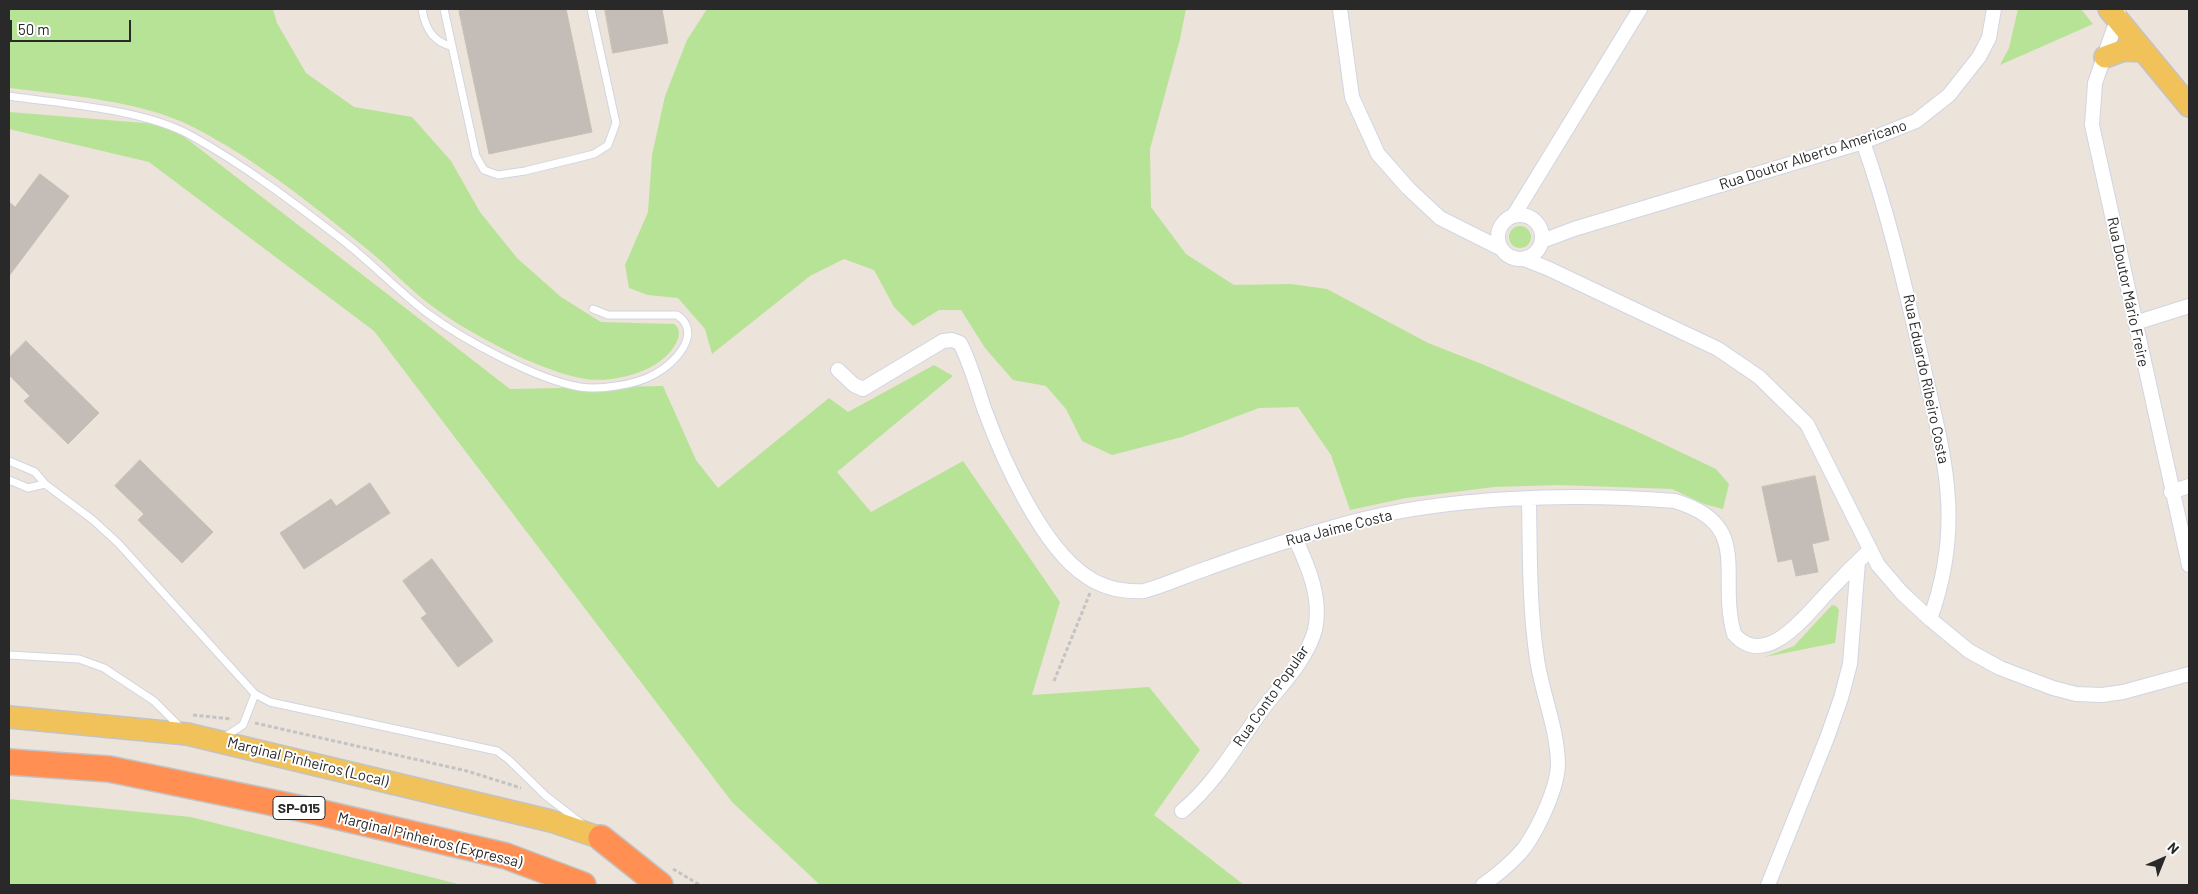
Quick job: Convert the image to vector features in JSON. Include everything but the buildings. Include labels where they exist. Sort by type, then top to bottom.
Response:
[{"type":"highway","name":"Marginal Pinheiros (Expressa)","points":[[9,762],[109,769],[318,812],[506,856],[582,885]]},
{"type":"highway","points":[[601,838],[660,885]]},
{"type":"main road","points":[[2116,13],[2189,106]]},
{"type":"main road","points":[[2105,57],[2124,50],[2144,51]]},
{"type":"main road","name":"Marginal Pinheiros (Local)","points":[[9,717],[187,734],[551,821],[601,838]]},
{"type":"street","points":[[1340,9],[1352,97],[1378,154],[1408,188],[1440,218],[1500,248],[1510,257],[1536,246]]},
{"type":"street","points":[[1500,248],[1497,238],[1499,228],[1503,222],[1514,215],[1640,9]]},
{"type":"street","name":"Rua Doutor Alberto Americano","points":[[1536,246],[1574,229],[1863,142],[1916,122],[1948,95],[1979,57],[1989,38],[1994,9]]},
{"type":"street","name":"Rua Doutor Mário Freire","points":[[2116,13],[2105,57],[2095,83],[2092,125],[2171,492],[2189,565]]},
{"type":"street","name":"Rua Eduardo Ribeiro Costa","points":[[1863,142],[1877,182],[1902,271],[1942,448],[1948,483],[1949,544],[1940,592],[1930,619]]},
{"type":"street","points":[[1529,216],[1532,186]]},
{"type":"street","points":[[1514,215],[1529,216],[1538,224],[1536,246],[1547,268],[1718,349],[1760,377],[1807,424],[1878,564],[1902,593],[1969,651],[2000,668],[2053,688],[2076,694],[2102,695],[2123,692],[2189,674]]},
{"type":"street","points":[[1466,231],[1499,228]]},
{"type":"street","points":[[2135,324],[2189,306]]},
{"type":"street","name":"Rua Jaime Costa","points":[[838,370],[854,385],[862,388],[943,341],[952,340],[960,343],[986,412],[1031,510],[1064,556],[1075,567],[1095,581],[1121,591],[1144,591],[1295,538],[1351,522],[1410,510],[1456,504],[1562,498],[1675,501],[1691,506],[1707,515],[1720,527],[1726,538],[1734,634],[1747,644],[1756,646],[1774,641],[1796,628],[1829,591],[1870,550]]},
{"type":"street","points":[[2171,492],[2189,486]]},
{"type":"street","points":[[1483,885],[1525,846],[1555,784],[1558,764],[1553,726],[1537,660],[1531,594],[1529,500]]},
{"type":"street","name":"Rua Conto Popular","points":[[1182,810],[1194,801],[1216,773],[1291,674],[1311,641],[1315,629],[1316,601],[1307,564],[1295,538]]},
{"type":"street","points":[[1768,885],[1827,738],[1841,698],[1850,664],[1858,562]]},
{"type":"lane","points":[[422,9],[423,18],[434,39],[441,44],[451,46]]},
{"type":"lane","points":[[444,9],[476,156],[484,170],[498,175],[594,154],[608,145],[616,123],[591,9]]},
{"type":"lane","points":[[9,96],[96,108],[169,125],[189,135],[283,196],[342,240],[425,311],[448,328],[524,367],[548,377],[579,387],[600,389],[639,382],[656,374],[670,363],[682,351],[687,339],[688,329],[685,320],[677,315],[608,315],[593,308]]},
{"type":"lane","points":[[9,461],[35,472],[45,484],[93,520],[118,543],[255,694],[270,702],[497,751],[508,759],[546,796],[601,838]]},
{"type":"lane","points":[[9,480],[28,488],[45,484]]},
{"type":"lane","points":[[9,655],[79,659],[104,668],[154,701],[187,734]]},
{"type":"lane","points":[[220,741],[243,725],[255,694]]},
{"type":"path","points":[[1054,681],[1095,581]]},
{"type":"green space","points":[[9,9],[273,9],[277,23],[306,73],[354,107],[412,117],[451,161],[480,212],[517,258],[561,297],[601,322],[674,324],[679,332],[677,341],[661,361],[649,368],[635,374],[606,380],[592,380],[562,373],[543,367],[503,349],[432,306],[367,249],[305,200],[261,168],[216,139],[173,118],[128,105],[9,88]]},
{"type":"green space","points":[[707,9],[1186,9],[1180,39],[1150,149],[1151,207],[1186,254],[1234,285],[1291,284],[1327,289],[1428,343],[1482,364],[1634,430],[1716,469],[1729,484],[1723,509],[1704,504],[1672,489],[1558,485],[1494,487],[1406,498],[1350,510],[1331,455],[1298,407],[1259,408],[1182,437],[1112,455],[1082,441],[1066,409],[1046,386],[1013,380],[985,348],[961,310],[939,310],[913,326],[894,307],[874,270],[844,259],[810,276],[712,354],[705,329],[678,298],[648,295],[629,288],[625,265],[648,212],[652,155],[665,96],[687,40]]},
{"type":"green space","points":[[2018,9],[2081,9],[2093,24],[2000,65],[2009,48]]},
{"type":"green space","points":[[9,112],[169,125],[510,389],[663,386],[696,460],[718,488],[829,398],[848,412],[934,365],[953,376],[837,472],[871,512],[963,461],[1060,602],[1032,695],[1149,687],[1200,750],[1154,815],[1244,885],[820,885],[732,802],[374,331],[149,162],[9,129]]},
{"type":"green space","points":[[1516,226],[1524,226],[1531,233],[1531,241],[1524,248],[1516,248],[1509,241],[1509,233]]},
{"type":"green space","points":[[1832,605],[1836,606],[1839,610],[1835,643],[1765,657],[1794,646]]},
{"type":"green space","points":[[9,799],[191,817],[462,885],[9,885]]}]
